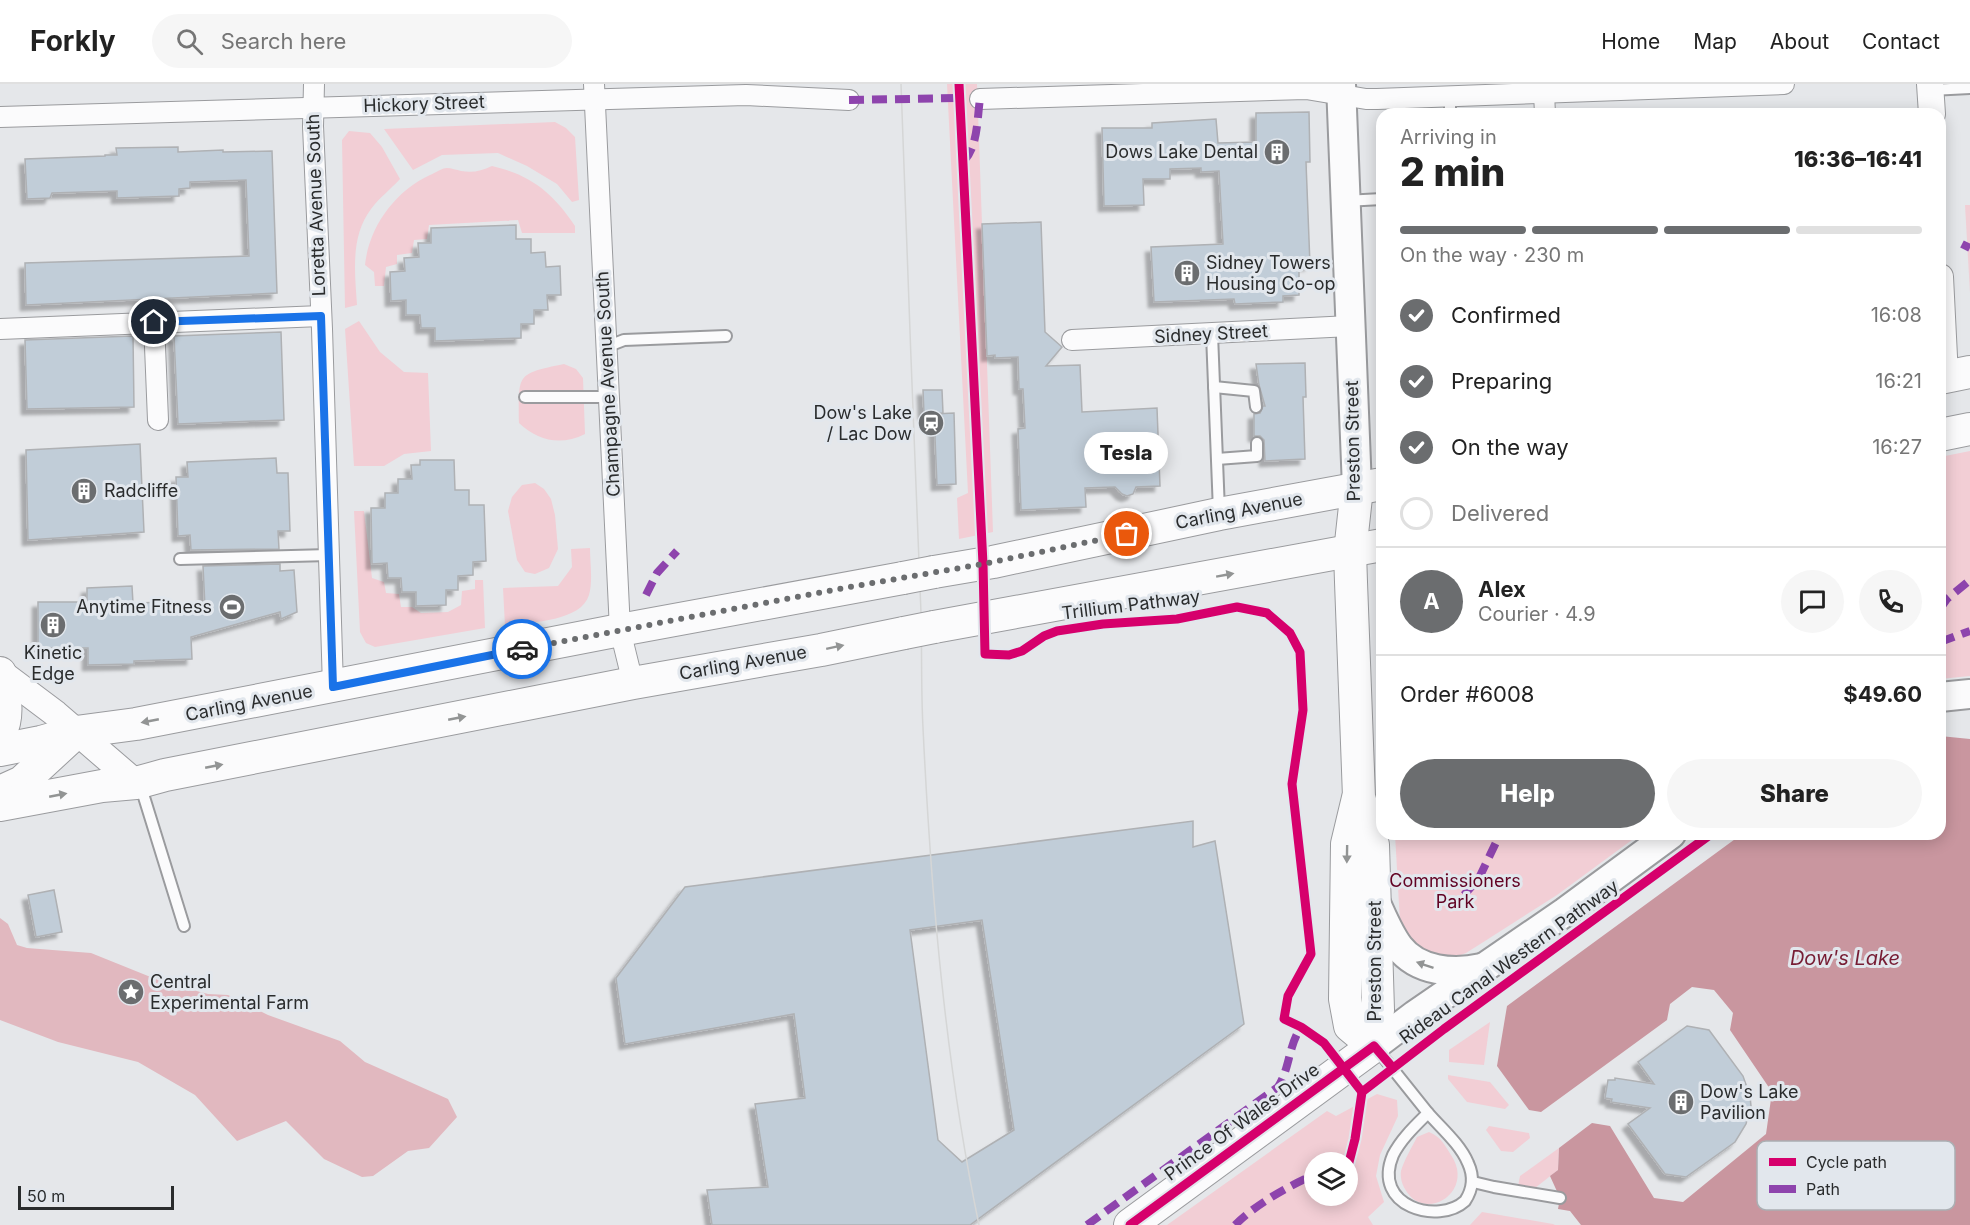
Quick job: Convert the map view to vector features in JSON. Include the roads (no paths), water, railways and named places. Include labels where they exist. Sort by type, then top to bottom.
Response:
[{"type":"main road","name":"Preston Street","points":[[1341,89],[1350,326],[1369,486],[1350,552],[1359,797],[1373,845],[1378,1010],[1374,1046]]},
{"type":"main road","points":[[1946,434],[1970,429]]},
{"type":"main road","name":"Carling Avenue","points":[[0,750],[76,732],[136,724],[620,630],[983,564],[1219,514],[1369,486]]},
{"type":"main road","name":"Carling Avenue","points":[[0,806],[102,786],[136,783],[165,775],[633,683],[1376,546]]},
{"type":"main road","points":[[0,673],[6,714],[0,734]]},
{"type":"main road","points":[[1946,696],[1970,694]]},
{"type":"main road","points":[[0,792],[22,782],[76,732]]},
{"type":"main road","name":"Preston Street","points":[[1359,797],[1347,844],[1345,999],[1350,1026],[1374,1046]]},
{"type":"main road","points":[[1374,1046],[1415,1015],[1565,912],[1663,840]]},
{"type":"main road","points":[[1375,901],[1399,947],[1417,963],[1465,972],[1482,968]]},
{"type":"main road","name":"Prince Of Wales Drive","points":[[1130,1225],[1374,1046]]},
{"type":"street","name":"Loretta Avenue South","points":[[314,84],[312,108],[333,687]]},
{"type":"street","points":[[980,99],[1306,88],[1341,89],[1366,99],[1400,106],[1450,105],[1544,93],[1784,84]]},
{"type":"street","name":"Hickory Street","points":[[0,117],[312,108],[595,91],[746,94],[849,100]]},
{"type":"street","name":"Champagne Avenue South","points":[[595,91],[620,630],[633,683]]},
{"type":"street","points":[[1544,93],[1545,108]]},
{"type":"street","points":[[0,328],[321,316]]},
{"type":"street","points":[[154,322],[158,420]]},
{"type":"street","name":"Sidney Street","points":[[1072,340],[1350,326]]},
{"type":"street","points":[[1946,326],[1952,376]]},
{"type":"street","points":[[0,673],[56,714],[136,783]]},
{"type":"lane","points":[[1931,96],[1970,88]]},
{"type":"lane","points":[[1345,201],[1376,200]]},
{"type":"lane","points":[[1212,334],[1219,514]]},
{"type":"lane","points":[[606,347],[624,340],[726,336]]},
{"type":"lane","points":[[1214,387],[1254,391],[1256,407]]},
{"type":"lane","points":[[525,397],[608,397]]},
{"type":"lane","points":[[1217,459],[1257,456],[1257,443]]},
{"type":"lane","points":[[180,560],[328,555]]},
{"type":"lane","points":[[136,783],[144,797],[184,926]]},
{"type":"lane","points":[[1374,1046],[1453,1142],[1467,1162],[1473,1182],[1470,1194],[1451,1216],[1426,1218],[1412,1213],[1401,1206],[1391,1193],[1389,1169],[1392,1157],[1399,1145],[1428,1113]]},
{"type":"lane","points":[[1473,1182],[1560,1198]]},
{"type":"water","name":"Dow's Lake","points":[[1946,737],[1970,739],[1970,1225],[1581,1225],[1570,1211],[1558,1209],[1560,1198],[1550,1176],[1558,1170],[1559,1148],[1592,1123],[1610,1126],[1654,1198],[1683,1202],[1757,1141],[1757,1210],[1955,1210],[1955,1141],[1757,1141],[1766,1134],[1772,1092],[1730,1030],[1733,1013],[1714,990],[1692,987],[1670,1004],[1667,1020],[1541,1112],[1529,1110],[1497,1066],[1507,1006],[1734,840],[1946,840]]},
{"type":"tram line","points":[[901,84],[921,613],[922,714],[930,853],[948,1040],[979,1225]]},
{"type":"place","name":"Dows Lake Dental","points":[[1277,152]]},
{"type":"place","name":"Sidney Towers Housing Co-op","points":[[1187,273]]},
{"type":"place","name":"Dow's Lake / Lac Dow","points":[[931,423]]},
{"type":"place","name":"Radcliffe","points":[[84,491]]},
{"type":"place","name":"Tesla","points":[[1127,534]]},
{"type":"place","name":"Anytime Fitness","points":[[232,607]]},
{"type":"place","name":"Kinetic Edge","points":[[53,625]]},
{"type":"place","name":"Central Experimental Farm","points":[[131,992]]},
{"type":"place","name":"Dow's Lake Pavilion","points":[[1681,1102]]},
{"type":"park label","name":"Commissioners Park","points":[[1455,891]]}]
